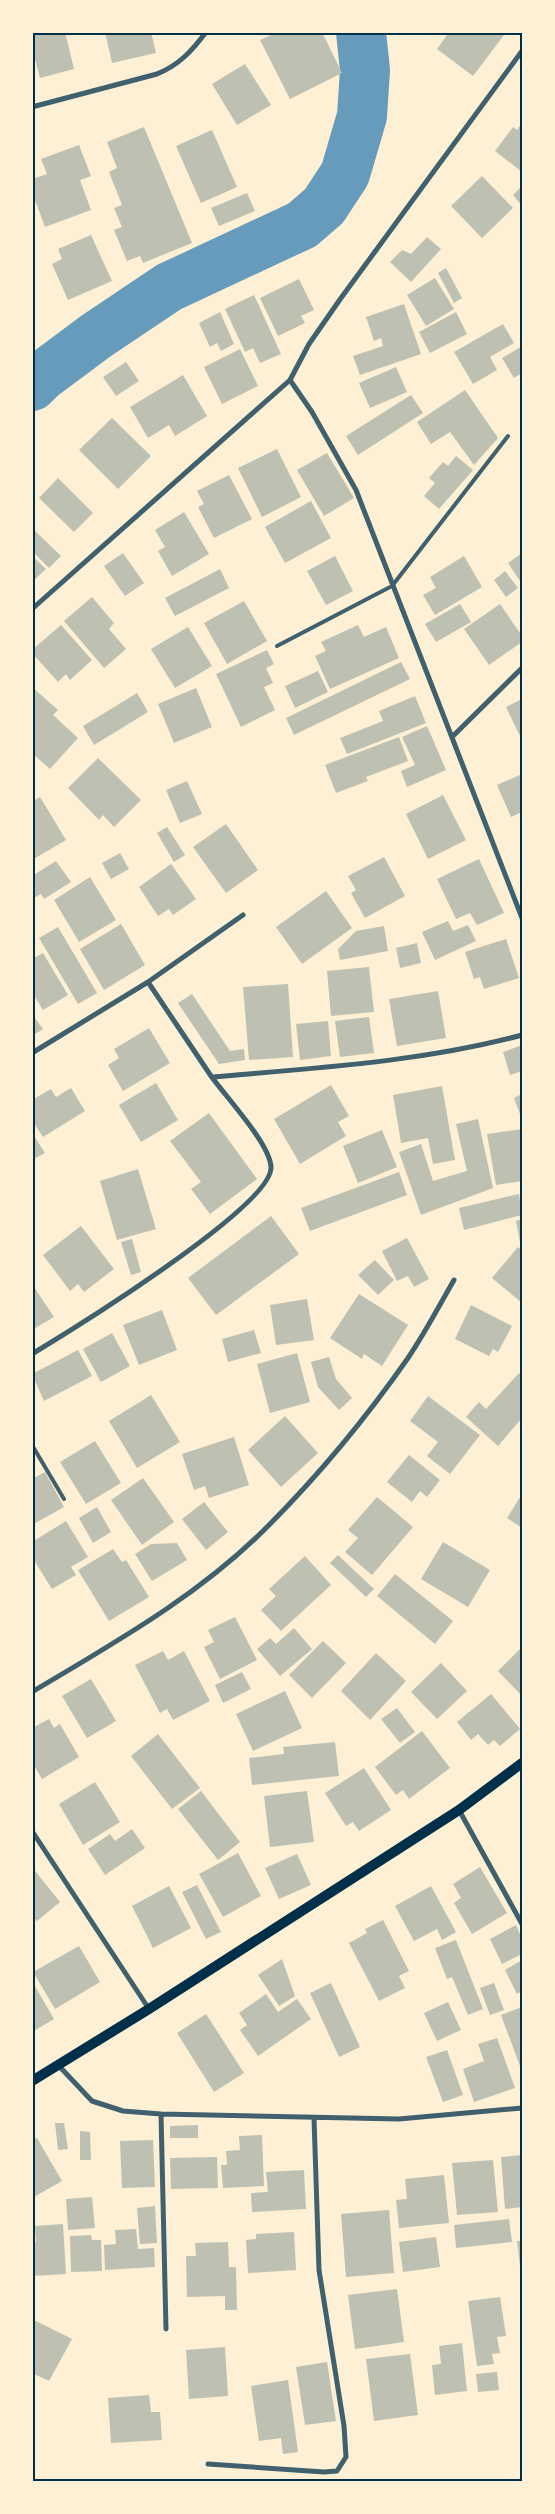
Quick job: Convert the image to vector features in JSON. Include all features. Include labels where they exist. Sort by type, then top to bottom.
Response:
[{"type":"main road","points":[[32,2081],[149,2009],[459,1810],[522,1763]]},
{"type":"street","points":[[32,107],[158,74],[186,58],[206,32]]},
{"type":"street","points":[[32,609],[290,380],[309,344],[341,298],[522,51]]},
{"type":"street","points":[[290,380],[312,412],[356,490],[522,918]]},
{"type":"street","points":[[452,737],[522,668]]},
{"type":"street","points":[[32,1053],[148,982],[243,915]]},
{"type":"street","points":[[32,1354],[163,1271],[250,1200],[267,1181],[272,1168],[268,1153],[212,1077],[148,982]]},
{"type":"street","points":[[212,1077],[378,1063],[494,1042],[522,1035]]},
{"type":"street","points":[[32,1692],[148,1622],[212,1574],[267,1528],[336,1453],[408,1357],[454,1280]]},
{"type":"street","points":[[459,1810],[522,1924]]},
{"type":"street","points":[[32,1831],[149,2009]]},
{"type":"street","points":[[59,2066],[92,2100],[123,2111],[161,2114],[314,2118],[399,2118],[522,2108]]},
{"type":"street","points":[[161,2114],[166,2329]]},
{"type":"street","points":[[208,2464],[324,2472],[337,2471],[346,2457],[344,2426],[319,2270],[314,2118]]},
{"type":"lane","points":[[277,646],[392,586],[508,436]]},
{"type":"lane","points":[[32,1445],[64,1499]]},
{"type":"building","points":[[32,32],[65,32],[74,69],[40,78],[32,48]]},
{"type":"building","points":[[105,32],[151,32],[156,53],[112,63]]},
{"type":"building","points":[[270,32],[322,32],[342,73],[290,99],[260,40],[271,35]]},
{"type":"building","points":[[449,32],[501,32],[504,35],[473,76],[437,49]]},
{"type":"building","points":[[245,64],[271,105],[237,125],[212,84]]},
{"type":"building","points":[[522,122],[522,172],[495,151],[513,127],[517,130]]},
{"type":"building","points":[[144,127],[192,243],[143,263],[140,256],[127,261],[114,230],[122,227],[114,208],[122,205],[109,172],[117,168],[107,142]]},
{"type":"building","points":[[212,130],[237,187],[201,203],[176,146]]},
{"type":"building","points":[[79,145],[91,176],[80,180],[91,210],[45,227],[32,192],[32,179],[47,174],[41,159]]},
{"type":"building","points":[[482,176],[513,208],[482,238],[451,206]]},
{"type":"building","points":[[522,186],[522,206],[513,195]]},
{"type":"building","points":[[247,193],[255,211],[219,226],[211,208]]},
{"type":"building","points":[[91,235],[112,281],[68,300],[52,264],[62,259],[58,249]]},
{"type":"building","points":[[427,237],[441,249],[411,282],[390,262],[402,250],[411,254]]},
{"type":"building","points":[[446,268],[462,298],[454,303],[438,273]]},
{"type":"building","points":[[435,278],[454,309],[426,326],[407,295]]},
{"type":"building","points":[[299,279],[314,310],[301,316],[305,323],[278,336],[260,298]]},
{"type":"building","points":[[254,295],[281,354],[260,363],[253,348],[245,352],[225,309]]},
{"type":"building","points":[[404,304],[421,354],[360,375],[353,356],[383,346],[381,338],[374,341],[366,317]]},
{"type":"building","points":[[220,312],[234,344],[221,351],[217,343],[210,347],[199,323]]},
{"type":"building","points":[[456,312],[467,334],[430,353],[419,332]]},
{"type":"building","points":[[503,324],[514,343],[490,357],[497,370],[473,384],[454,352]]},
{"type":"building","points":[[522,346],[522,373],[514,378],[502,358]]},
{"type":"building","points":[[240,349],[258,386],[222,404],[204,367]]},
{"type":"building","points":[[126,362],[139,381],[116,396],[103,377]]},
{"type":"building","points":[[396,367],[407,392],[370,408],[359,383]]},
{"type":"building","points":[[183,375],[207,416],[175,436],[169,425],[148,438],[130,407]]},
{"type":"building","points":[[465,390],[498,438],[474,465],[450,432],[431,444],[417,422]]},
{"type":"building","points":[[411,395],[423,413],[358,455],[346,436]]},
{"type":"building","points":[[112,418],[151,456],[118,489],[79,450]]},
{"type":"building","points":[[277,449],[301,497],[262,517],[238,468]]},
{"type":"building","points":[[327,453],[354,498],[324,516],[297,470]]},
{"type":"building","points":[[456,456],[473,470],[439,509],[424,496],[435,483],[429,478],[443,462],[448,466]]},
{"type":"building","points":[[229,475],[252,519],[214,538],[198,507],[204,504],[197,491]]},
{"type":"building","points":[[58,478],[93,513],[74,532],[39,498]]},
{"type":"building","points":[[311,501],[331,538],[285,563],[265,527]]},
{"type":"building","points":[[184,512],[209,554],[172,576],[158,551],[165,547],[155,530]]},
{"type":"building","points":[[32,528],[61,556],[49,568],[32,551]]},
{"type":"building","points":[[123,553],[144,583],[125,596],[104,566]]},
{"type":"building","points":[[522,553],[522,584],[508,563]]},
{"type":"building","points":[[32,556],[46,569],[32,582]]},
{"type":"building","points":[[335,556],[353,591],[326,605],[307,571]]},
{"type":"building","points":[[464,556],[482,587],[435,615],[423,595],[436,588],[430,577]]},
{"type":"building","points":[[220,569],[229,588],[175,616],[165,598]]},
{"type":"building","points":[[505,571],[518,588],[506,597],[494,580]]},
{"type":"building","points":[[92,597],[114,623],[109,629],[126,649],[104,668],[64,621]]},
{"type":"building","points":[[244,601],[267,641],[227,664],[204,623]]},
{"type":"building","points":[[460,604],[471,622],[436,642],[425,624]]},
{"type":"building","points":[[500,604],[522,636],[522,642],[489,665],[464,629]]},
{"type":"building","points":[[61,625],[92,660],[70,680],[66,674],[58,682],[32,653],[32,650]]},
{"type":"building","points":[[358,625],[364,637],[386,627],[399,658],[330,689],[315,656],[326,651],[321,642]]},
{"type":"building","points":[[188,627],[212,666],[175,688],[151,649]]},
{"type":"building","points":[[267,650],[274,664],[266,668],[273,683],[264,687],[275,710],[241,727],[216,674]]},
{"type":"building","points":[[401,662],[410,679],[294,735],[286,718]]},
{"type":"building","points":[[318,671],[328,692],[295,708],[285,686]]},
{"type":"building","points":[[32,687],[58,710],[53,715],[78,738],[50,769],[32,753]]},
{"type":"building","points":[[196,688],[212,727],[174,743],[158,704]]},
{"type":"building","points":[[137,693],[148,712],[94,745],[83,726]]},
{"type":"building","points":[[415,696],[426,723],[347,754],[340,738],[383,721],[379,711]]},
{"type":"building","points":[[522,699],[522,740],[506,707]]},
{"type":"building","points":[[427,726],[446,770],[407,787],[401,771],[415,765],[402,737]]},
{"type":"building","points":[[399,737],[408,761],[366,777],[368,781],[336,793],[325,765]]},
{"type":"building","points":[[98,758],[141,800],[114,827],[103,815],[99,820],[68,788]]},
{"type":"building","points":[[522,774],[522,812],[511,817],[497,785]]},
{"type":"building","points":[[187,781],[202,814],[180,823],[166,790]]},
{"type":"building","points":[[443,795],[466,840],[428,859],[406,814]]},
{"type":"building","points":[[40,797],[66,840],[32,860],[32,802]]},
{"type":"building","points":[[226,824],[258,870],[226,893],[193,847]]},
{"type":"building","points":[[167,827],[185,855],[174,862],[157,833]]},
{"type":"building","points":[[120,853],[129,869],[111,879],[102,863]]},
{"type":"building","points":[[384,857],[405,896],[365,918],[351,893],[356,890],[348,876]]},
{"type":"building","points":[[479,859],[504,913],[477,925],[470,913],[456,919],[437,879]]},
{"type":"building","points":[[56,861],[71,882],[44,899],[41,894],[32,899],[32,876]]},
{"type":"building","points":[[171,864],[196,899],[173,915],[169,909],[158,916],[139,887]]},
{"type":"building","points":[[90,877],[116,920],[79,942],[54,900]]},
{"type":"building","points":[[326,891],[352,928],[302,964],[276,927]]},
{"type":"building","points":[[448,921],[453,931],[468,925],[476,941],[435,960],[422,932]]},
{"type":"building","points":[[121,924],[145,965],[104,990],[80,949]]},
{"type":"building","points":[[384,926],[388,951],[340,960],[338,949],[356,931]]},
{"type":"building","points":[[58,927],[97,993],[78,1004],[39,938]]},
{"type":"building","points":[[506,939],[519,978],[484,989],[480,977],[474,979],[465,952]]},
{"type":"building","points":[[417,943],[421,963],[400,968],[396,948]]},
{"type":"building","points":[[43,953],[68,995],[43,1010],[32,992],[32,959]]},
{"type":"building","points":[[369,967],[374,1012],[331,1016],[327,971]]},
{"type":"building","points":[[288,984],[293,1057],[249,1060],[243,987]]},
{"type":"building","points":[[438,991],[446,1038],[397,1046],[389,999]]},
{"type":"building","points":[[192,994],[230,1051],[244,1049],[245,1060],[219,1064],[178,1003]]},
{"type":"building","points":[[32,1014],[43,1029],[32,1036]]},
{"type":"building","points":[[369,1017],[374,1053],[340,1057],[335,1021]]},
{"type":"building","points":[[328,1021],[331,1056],[300,1060],[296,1024]]},
{"type":"building","points":[[149,1028],[170,1063],[123,1091],[108,1065],[119,1058],[114,1049]]},
{"type":"building","points":[[522,1045],[522,1071],[510,1075],[503,1052]]},
{"type":"building","points":[[156,1083],[178,1120],[141,1142],[119,1105]]},
{"type":"building","points":[[331,1085],[349,1116],[338,1122],[346,1136],[300,1164],[274,1119]]},
{"type":"building","points":[[442,1086],[455,1160],[433,1164],[428,1138],[401,1143],[393,1095]]},
{"type":"building","points":[[71,1088],[85,1111],[43,1137],[32,1120],[32,1100],[51,1089],[56,1097]]},
{"type":"building","points":[[522,1094],[522,1113],[520,1114],[514,1098]]},
{"type":"building","points":[[209,1113],[257,1179],[210,1214],[191,1189],[201,1182],[170,1141]]},
{"type":"building","points":[[478,1119],[493,1188],[421,1215],[399,1152],[421,1144],[433,1181],[467,1171],[456,1124]]},
{"type":"building","points":[[522,1129],[522,1181],[496,1185],[487,1134]]},
{"type":"building","points":[[382,1130],[397,1167],[358,1183],[343,1146]]},
{"type":"building","points":[[32,1133],[45,1153],[32,1160]]},
{"type":"building","points":[[138,1169],[156,1229],[117,1240],[100,1181]]},
{"type":"building","points":[[399,1172],[407,1195],[310,1231],[301,1208]]},
{"type":"building","points":[[519,1194],[522,1215],[464,1230],[459,1208]]},
{"type":"building","points":[[271,1216],[299,1254],[216,1315],[188,1278]]},
{"type":"building","points":[[522,1219],[522,1241],[520,1242],[516,1221]]},
{"type":"building","points":[[81,1226],[114,1269],[84,1292],[78,1284],[70,1291],[43,1255]]},
{"type":"building","points":[[407,1238],[429,1279],[414,1287],[408,1276],[397,1281],[382,1251]]},
{"type":"building","points":[[132,1239],[141,1272],[131,1275],[121,1242]]},
{"type":"building","points":[[518,1247],[522,1250],[522,1303],[492,1278]]},
{"type":"building","points":[[375,1260],[394,1280],[378,1295],[358,1275]]},
{"type":"building","points":[[32,1284],[54,1317],[32,1330]]},
{"type":"building","points":[[359,1294],[408,1325],[382,1366],[364,1354],[362,1359],[330,1338]]},
{"type":"building","points":[[307,1299],[314,1340],[276,1345],[270,1305]]},
{"type":"building","points":[[471,1305],[512,1326],[498,1352],[493,1349],[489,1356],[455,1339]]},
{"type":"building","points":[[162,1310],[177,1350],[139,1365],[123,1325]]},
{"type":"building","points":[[254,1330],[261,1353],[228,1362],[222,1339]]},
{"type":"building","points":[[112,1333],[130,1366],[101,1382],[83,1349]]},
{"type":"building","points":[[78,1350],[92,1376],[44,1401],[32,1374]]},
{"type":"building","points":[[297,1353],[310,1402],[270,1413],[257,1364]]},
{"type":"building","points":[[329,1357],[336,1379],[352,1398],[339,1410],[318,1387],[311,1362]]},
{"type":"building","points":[[519,1373],[522,1377],[522,1418],[498,1446],[466,1417],[479,1402],[486,1409]]},
{"type":"building","points":[[151,1395],[180,1442],[137,1468],[109,1421]]},
{"type":"building","points":[[428,1396],[480,1435],[450,1474],[427,1456],[438,1442],[410,1421]]},
{"type":"building","points":[[285,1416],[318,1453],[281,1487],[248,1450]]},
{"type":"building","points":[[234,1437],[249,1485],[209,1498],[205,1486],[194,1490],[182,1454]]},
{"type":"building","points":[[95,1441],[121,1483],[86,1504],[60,1462]]},
{"type":"building","points":[[409,1455],[440,1480],[427,1497],[420,1491],[412,1502],[387,1482]]},
{"type":"building","points":[[45,1472],[64,1507],[32,1525],[32,1479]]},
{"type":"building","points":[[143,1478],[174,1522],[142,1545],[111,1500]]},
{"type":"building","points":[[522,1494],[522,1528],[507,1518]]},
{"type":"building","points":[[377,1497],[413,1527],[372,1575],[345,1552],[358,1538],[348,1530]]},
{"type":"building","points":[[204,1502],[228,1532],[206,1550],[182,1519]]},
{"type":"building","points":[[97,1507],[111,1532],[93,1543],[79,1518]]},
{"type":"building","points":[[66,1521],[88,1557],[71,1567],[76,1575],[52,1589],[32,1557],[32,1542]]},
{"type":"building","points":[[443,1542],[490,1570],[468,1607],[421,1579]]},
{"type":"building","points":[[177,1543],[187,1560],[152,1581],[135,1554],[151,1544]]},
{"type":"building","points":[[113,1549],[122,1562],[126,1560],[149,1597],[109,1621],[78,1570]]},
{"type":"building","points":[[338,1555],[374,1589],[366,1597],[330,1563]]},
{"type":"building","points":[[305,1556],[331,1585],[281,1631],[261,1610],[276,1596],[269,1589]]},
{"type":"building","points":[[395,1574],[453,1621],[435,1644],[377,1596]]},
{"type":"building","points":[[235,1617],[257,1660],[220,1679],[204,1647],[214,1642],[208,1630]]},
{"type":"building","points":[[294,1628],[312,1649],[280,1676],[257,1649],[270,1638],[276,1644]]},
{"type":"building","points":[[323,1641],[346,1663],[312,1698],[289,1675]]},
{"type":"building","points":[[522,1647],[522,1696],[498,1671]]},
{"type":"building","points":[[163,1651],[168,1660],[184,1651],[210,1701],[173,1720],[167,1709],[160,1713],[135,1665]]},
{"type":"building","points":[[376,1653],[406,1681],[370,1720],[341,1691]]},
{"type":"building","points":[[441,1663],[467,1691],[437,1719],[411,1692]]},
{"type":"building","points":[[242,1672],[251,1689],[223,1703],[215,1685]]},
{"type":"building","points":[[91,1679],[116,1721],[87,1738],[62,1696]]},
{"type":"building","points":[[285,1691],[302,1728],[253,1751],[236,1714]]},
{"type":"building","points":[[491,1694],[520,1729],[500,1746],[494,1740],[488,1745],[478,1734],[471,1740],[457,1722]]},
{"type":"building","points":[[397,1708],[415,1732],[400,1743],[381,1719]]},
{"type":"building","points":[[49,1719],[54,1728],[60,1724],[79,1757],[42,1779],[32,1762],[32,1728]]},
{"type":"building","points":[[422,1731],[450,1768],[409,1799],[403,1790],[396,1795],[375,1767]]},
{"type":"building","points":[[158,1734],[200,1788],[172,1809],[131,1756]]},
{"type":"building","points":[[335,1742],[339,1776],[252,1785],[249,1758],[284,1754],[283,1747]]},
{"type":"building","points":[[364,1768],[391,1810],[359,1831],[353,1822],[346,1826],[325,1793]]},
{"type":"building","points":[[95,1782],[120,1822],[83,1845],[59,1804]]},
{"type":"building","points":[[201,1791],[240,1842],[218,1860],[178,1809]]},
{"type":"building","points":[[307,1791],[314,1842],[270,1847],[264,1796]]},
{"type":"building","points":[[132,1829],[145,1848],[105,1875],[88,1849],[110,1834],[115,1841]]},
{"type":"building","points":[[238,1853],[261,1896],[223,1917],[199,1874]]},
{"type":"building","points":[[297,1854],[311,1885],[279,1899],[265,1868]]},
{"type":"building","points":[[32,1867],[60,1902],[37,1921],[32,1916]]},
{"type":"building","points":[[480,1867],[507,1913],[472,1934],[454,1903],[461,1898],[453,1884]]},
{"type":"building","points":[[197,1885],[221,1932],[206,1939],[182,1892]]},
{"type":"building","points":[[169,1886],[191,1928],[153,1948],[132,1906]]},
{"type":"building","points":[[431,1886],[456,1932],[442,1940],[437,1929],[414,1941],[395,1906]]},
{"type":"building","points":[[383,1920],[409,1971],[399,1976],[405,1988],[379,2001],[349,1943],[367,1933],[365,1929]]},
{"type":"building","points":[[516,1925],[522,1939],[522,1954],[502,1964],[490,1939]]},
{"type":"building","points":[[456,1940],[483,2009],[468,2015],[452,1977],[447,1979],[435,1948]]},
{"type":"building","points":[[79,1946],[100,1982],[55,2009],[33,1972]]},
{"type":"building","points":[[282,1959],[295,1996],[279,2006],[258,1975]]},
{"type":"building","points":[[522,1960],[522,1991],[517,1994],[505,1970]]},
{"type":"building","points":[[32,1981],[54,2019],[32,2032]]},
{"type":"building","points":[[331,1983],[360,2047],[339,2057],[310,1993]]},
{"type":"building","points":[[494,1983],[504,2010],[490,2015],[480,1988]]},
{"type":"building","points":[[266,1994],[278,2012],[297,1999],[311,2019],[258,2056],[240,2030],[247,2025],[239,2013]]},
{"type":"building","points":[[448,2002],[461,2030],[437,2041],[424,2013]]},
{"type":"building","points":[[522,2007],[522,2065],[520,2066],[501,2015]]},
{"type":"building","points":[[206,2014],[244,2073],[214,2092],[177,2033]]},
{"type":"building","points":[[497,2038],[515,2088],[474,2102],[463,2069],[484,2061],[478,2044]]},
{"type":"building","points":[[447,2050],[463,2095],[443,2102],[426,2057]]},
{"type":"building","points":[[55,2123],[64,2123],[68,2149],[58,2150]]},
{"type":"building","points":[[198,2125],[198,2138],[170,2138],[170,2126]]},
{"type":"building","points":[[80,2131],[90,2132],[91,2160],[80,2160]]},
{"type":"building","points":[[262,2135],[264,2186],[223,2188],[221,2165],[227,2165],[226,2151],[240,2150],[239,2136]]},
{"type":"building","points":[[37,2138],[62,2181],[32,2198],[32,2140]]},
{"type":"building","points":[[153,2140],[155,2187],[122,2188],[120,2141]]},
{"type":"building","points":[[522,2155],[522,2207],[505,2209],[501,2157]]},
{"type":"building","points":[[217,2157],[218,2188],[171,2189],[170,2158]]},
{"type":"building","points":[[493,2160],[498,2212],[457,2215],[452,2163]]},
{"type":"building","points":[[304,2170],[306,2209],[252,2212],[251,2193],[268,2192],[266,2172]]},
{"type":"building","points":[[444,2175],[449,2223],[399,2228],[396,2200],[407,2199],[405,2179]]},
{"type":"building","points":[[92,2197],[95,2228],[68,2230],[66,2199]]},
{"type":"building","points":[[155,2206],[157,2243],[140,2244],[137,2208]]},
{"type":"building","points":[[389,2210],[394,2273],[346,2277],[341,2214]]},
{"type":"building","points":[[509,2219],[512,2242],[456,2248],[454,2225]]},
{"type":"building","points":[[63,2224],[66,2274],[32,2276],[32,2243],[36,2242],[35,2226]]},
{"type":"building","points":[[136,2229],[138,2249],[154,2248],[155,2267],[105,2270],[104,2245],[116,2244],[115,2230]]},
{"type":"building","points":[[294,2232],[296,2270],[248,2273],[246,2240],[256,2239],[256,2234]]},
{"type":"building","points":[[91,2235],[92,2240],[101,2240],[102,2271],[71,2272],[70,2236]]},
{"type":"building","points":[[436,2237],[440,2267],[403,2272],[399,2242]]},
{"type":"building","points":[[517,2241],[522,2241],[522,2274],[521,2274]]},
{"type":"building","points":[[228,2242],[229,2267],[236,2267],[237,2310],[225,2310],[225,2296],[187,2297],[186,2256],[196,2256],[195,2243]]},
{"type":"building","points":[[397,2289],[404,2342],[355,2349],[348,2295]]},
{"type":"building","points":[[500,2297],[506,2336],[497,2337],[500,2353],[492,2354],[494,2364],[477,2366],[468,2301]]},
{"type":"building","points":[[32,2319],[72,2339],[49,2381],[32,2373]]},
{"type":"building","points":[[462,2343],[467,2391],[435,2395],[432,2365],[441,2364],[439,2346]]},
{"type":"building","points":[[225,2347],[228,2396],[189,2399],[186,2350]]},
{"type":"building","points":[[410,2354],[418,2415],[374,2421],[366,2359]]},
{"type":"building","points":[[327,2362],[336,2421],[305,2425],[296,2367]]},
{"type":"building","points":[[497,2372],[499,2390],[478,2392],[476,2374]]},
{"type":"building","points":[[288,2380],[298,2452],[283,2454],[281,2438],[259,2441],[251,2386]]},
{"type":"building","points":[[149,2395],[151,2412],[160,2412],[162,2440],[111,2443],[108,2398]]},
{"type":"waterway","points":[[32,386],[41,377],[96,336],[169,287],[302,225],[324,206],[345,174],[362,116],[365,70],[361,32]]}]
